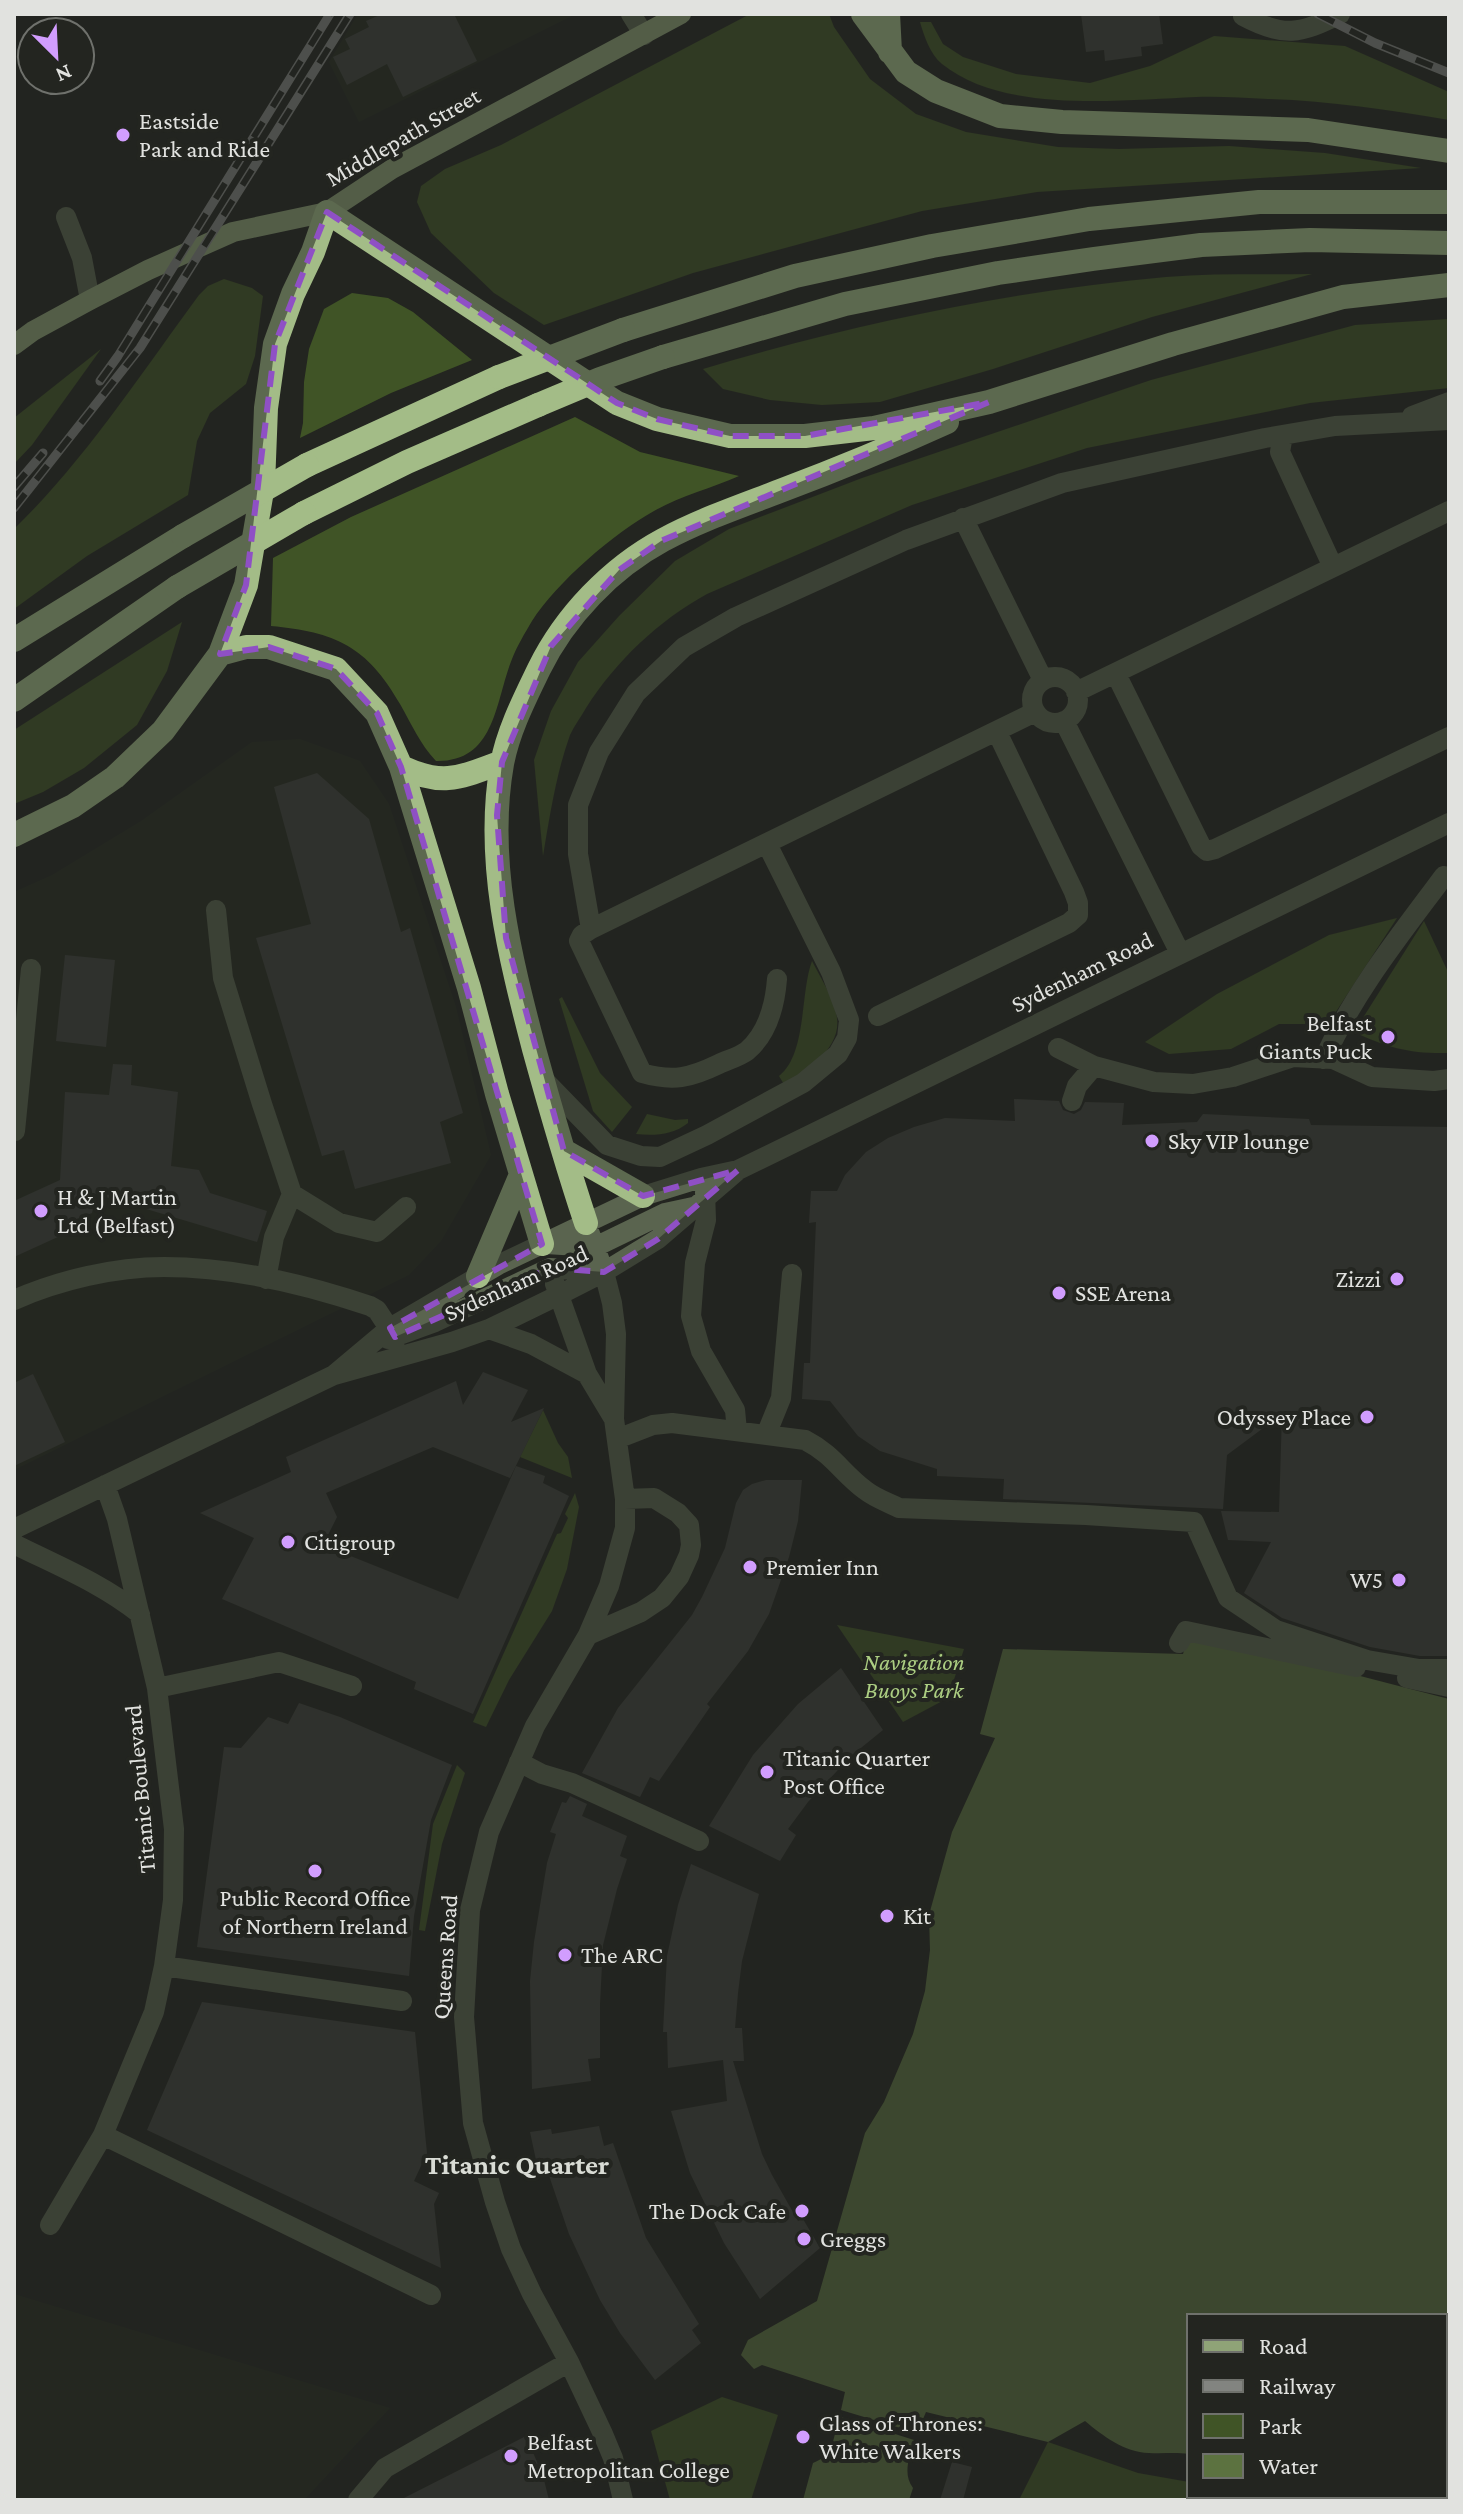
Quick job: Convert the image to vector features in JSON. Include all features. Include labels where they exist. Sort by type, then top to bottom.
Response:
[{"type":"highway","points":[[863,14],[906,72],[936,91],[1000,116],[1062,122],[1308,130],[1449,151]]},
{"type":"highway","points":[[888,14],[890,52]]},
{"type":"highway","points":[[14,640],[183,536],[307,465],[499,377],[623,330],[795,276],[932,246],[1089,219],[1259,202],[1449,202]]},
{"type":"highway","points":[[14,835],[73,806],[115,777],[163,731],[220,654],[246,585],[263,485],[266,408],[275,344],[327,212],[617,403],[657,419],[730,436],[805,436],[874,428],[989,402],[1173,344],[1343,297],[1449,285]]},
{"type":"highway","points":[[14,700],[177,587],[304,513],[407,462],[538,405],[663,357],[845,304],[998,273],[1093,259],[1201,245],[1279,241],[1449,243]]},
{"type":"highway","points":[[586,1223],[542,1078],[506,938],[501,898],[497,815],[502,762],[522,703],[551,646],[574,613],[619,570],[661,541],[715,516],[883,452],[989,402]]},
{"type":"highway","points":[[220,654],[246,647],[269,647],[336,669],[377,713],[401,767],[469,988],[520,1177],[542,1244]]},
{"type":"highway","points":[[401,767],[424,778],[457,778],[502,762]]},
{"type":"highway","points":[[564,1151],[643,1196]]},
{"type":"highway","points":[[478,1276],[520,1177]]},
{"type":"main road","name":"Middlepath Street","points":[[14,345],[23,329],[233,232],[327,212],[392,169],[681,14]]},
{"type":"street","points":[[631,14],[644,35]]},
{"type":"street","points":[[1243,16],[1274,30],[1303,31],[1340,14]]},
{"type":"street","points":[[66,217],[82,258],[90,300]]},
{"type":"street","points":[[1393,423],[1449,402]]},
{"type":"street","points":[[591,929],[578,854],[578,805],[599,752],[636,693],[684,647],[736,617],[906,540],[1062,483],[1335,426],[1449,420]]},
{"type":"street","points":[[1283,435],[1280,452],[1333,567]]},
{"type":"street","points":[[1076,692],[1449,511]]},
{"type":"street","points":[[963,518],[1043,680]]},
{"type":"street","points":[[1116,674],[1201,846],[1207,851],[1449,737]]},
{"type":"street","points":[[1062,678],[1073,685],[1076,709],[1064,721],[1048,722],[1035,712],[1033,691],[1043,680],[1062,678]]},
{"type":"street","points":[[777,979],[775,1005],[762,1032],[746,1051],[693,1076],[663,1079],[642,1073],[579,941],[591,929],[1035,712]]},
{"type":"street","points":[[1064,721],[1180,953]]},
{"type":"street","points":[[878,1016],[1069,923],[1078,915],[1074,892],[997,732]]},
{"type":"street","name":"Sydenham Road","points":[[334,1375],[368,1345],[489,1329],[559,1295],[658,1239],[701,1194],[738,1170],[1449,823]]},
{"type":"street","points":[[542,1078],[607,1145],[641,1156],[660,1157],[803,1083],[838,1054],[847,1038],[849,1020],[831,972],[767,844]]},
{"type":"street","points":[[1324,1059],[1379,964],[1444,876]]},
{"type":"street","points":[[216,910],[223,978],[292,1194],[339,1223],[377,1232],[406,1207]]},
{"type":"street","points":[[15,1131],[17,1070],[31,969]]},
{"type":"street","points":[[1058,1048],[1094,1066],[1154,1082],[1193,1084],[1233,1077],[1293,1057],[1333,1059],[1372,1077],[1449,1079]]},
{"type":"street","points":[[1072,1101],[1077,1086],[1094,1066]]},
{"type":"street","points":[[266,1279],[274,1237],[292,1194]]},
{"type":"street","points":[[542,1244],[595,1247],[701,1194],[704,1232],[695,1263],[691,1316],[701,1351],[735,1410],[737,1431]]},
{"type":"street","name":"Sydenham Road","points":[[14,1529],[334,1375],[396,1340],[478,1276],[542,1244],[643,1196],[701,1194]]},
{"type":"street","name":"Queens Road","points":[[586,1223],[604,1272],[616,1334],[616,1429],[625,1499],[625,1528],[609,1586],[588,1635],[535,1726],[489,1832],[470,1910],[464,2017],[473,2123],[495,2202],[511,2249],[569,2362],[613,2458],[623,2500]]},
{"type":"street","name":"Queens Road","points":[[542,1244],[587,1374],[616,1429]]},
{"type":"street","points":[[14,1300],[36,1290],[106,1273],[163,1267],[217,1271],[266,1279],[370,1306],[377,1310],[396,1340],[550,1268],[604,1272]]},
{"type":"street","points":[[766,1435],[781,1398],[792,1274]]},
{"type":"street","points":[[489,1329],[531,1344],[587,1374]]},
{"type":"street","points":[[616,1429],[672,1423],[805,1440],[825,1450],[862,1488],[899,1508],[1194,1522],[1228,1598],[1276,1630],[1367,1660],[1419,1669],[1449,1669]]},
{"type":"street","name":"Titanic Boulevard","points":[[50,2225],[103,2135],[154,2012],[173,1900],[174,1829],[157,1688],[117,1519],[105,1485]]},
{"type":"street","points":[[588,1635],[641,1612],[662,1598],[679,1577],[689,1555],[689,1525],[678,1513],[654,1498],[625,1499]]},
{"type":"street","points":[[14,1544],[102,1586],[140,1614]]},
{"type":"street","points":[[1179,1643],[1186,1631],[1449,1687]]},
{"type":"street","points":[[157,1688],[279,1662],[352,1686]]},
{"type":"street","points":[[519,1762],[699,1841]]},
{"type":"street","points":[[164,1966],[402,2001]]},
{"type":"street","points":[[103,2135],[431,2295]]},
{"type":"street","points":[[358,2500],[385,2468],[569,2362]]},
{"type":"highlighted area","points":[[327,212],[617,403],[657,419],[730,436],[805,436],[989,402],[661,541],[619,570],[551,646],[502,762],[497,815],[506,938],[564,1151],[643,1196],[738,1170],[658,1239],[604,1272],[550,1268],[395,1337],[390,1328],[542,1244],[401,767],[377,713],[336,669],[269,647],[220,654],[246,585],[275,344]]},
{"type":"shaded area","points":[[358,14],[576,14],[359,122],[329,62]]},
{"type":"shaded area","points":[[300,739],[360,761],[389,804],[456,1007],[491,1155],[441,1241],[409,1275],[14,1470],[14,892],[52,875],[141,821],[252,742]]},
{"type":"shaded area","points":[[14,2294],[390,2408],[304,2500],[14,2500]]},
{"type":"green space","points":[[750,14],[829,14],[834,27],[870,79],[916,114],[966,132],[1058,147],[1229,146],[1325,153],[1421,168],[1037,192],[922,211],[693,273],[544,325],[494,293],[431,233],[417,202],[421,186],[445,169],[501,145]]},
{"type":"green space","points":[[920,22],[931,22],[943,44],[963,57],[1016,74],[1090,83],[1150,66],[1214,36],[1345,46],[1449,92],[1449,120],[1359,106],[1291,100],[1205,97],[1064,100],[997,91],[968,80],[942,64],[931,50]]},
{"type":"green space","points":[[1312,274],[1152,317],[880,402],[822,405],[770,400],[723,389],[703,369],[874,324],[990,300],[1107,283],[1184,276]]},
{"type":"green space","points":[[224,279],[252,288],[263,296],[255,356],[246,384],[210,413],[197,441],[188,495],[87,556],[14,609],[14,529],[88,446],[199,295],[208,286]]},
{"type":"green space","points":[[352,293],[388,298],[413,312],[472,360],[391,393],[300,438],[309,349],[324,309]]},
{"type":"green space","points":[[1449,319],[1449,388],[1310,403],[1087,448],[912,505],[707,594],[639,644],[611,674],[586,708],[565,750],[543,856],[534,760],[551,711],[578,662],[675,561],[729,529],[862,478],[1151,380],[1355,325]]},
{"type":"green space","points":[[101,349],[32,445],[14,464],[14,418]]},
{"type":"green space","points":[[575,417],[640,452],[739,476],[674,501],[638,520],[571,575],[543,606],[521,640],[482,740],[456,759],[436,761],[388,684],[362,655],[331,638],[271,626],[273,558],[351,517]]},
{"type":"green space","points":[[182,622],[167,671],[137,725],[84,768],[43,792],[14,804],[14,730]]},
{"type":"green space","points":[[1397,918],[1328,1024],[1279,1024],[1231,1049],[1169,1054],[1145,1042],[1217,994],[1329,935]]},
{"type":"green space","points":[[1424,921],[1449,974],[1449,1053],[1400,1049],[1354,1032]]},
{"type":"green space","points":[[812,961],[834,1006],[835,1036],[822,1056],[785,1086],[779,1076],[788,1066],[799,1038]]},
{"type":"green space","points":[[562,997],[600,1073],[632,1107],[612,1132],[593,1111],[559,999]]},
{"type":"green space","points":[[647,1114],[675,1120],[688,1119],[688,1123],[663,1134],[636,1134]]},
{"type":"green space","points":[[543,1410],[568,1457],[572,1478],[520,1457]]},
{"type":"green space","points":[[575,1493],[579,1507],[567,1569],[552,1611],[509,1680],[486,1727],[473,1722],[557,1534],[561,1533],[568,1518],[565,1514]]},
{"type":"green space","name":"Navigation Buoys Park","points":[[837,1625],[964,1649],[948,1698],[903,1722]]},
{"type":"green space","points":[[457,1765],[465,1773],[442,1844],[425,1931],[419,1930],[433,1824]]},
{"type":"green space","points":[[722,2397],[778,2415],[751,2500],[670,2500],[651,2431]]},
{"type":"green space","points":[[1048,2442],[1138,2473],[1187,2482],[1187,2498],[1246,2500],[1019,2500]]},
{"type":"water","points":[[1188,1638],[1337,1670],[1449,1699],[1447,2366],[1447,2314],[1187,2314],[1187,2454],[1131,2450],[1085,2421],[1048,2442],[926,2412],[917,2433],[841,2410],[845,2392],[762,2365],[754,2369],[741,2355],[748,2340],[817,2301],[865,2133],[884,2102],[913,2034],[925,1991],[930,1950],[929,1915],[952,1832],[995,1738],[980,1734],[1003,1649],[1183,1654]]},
{"type":"water","points":[[838,2416],[914,2440],[908,2465],[908,2477],[913,2488],[909,2500],[803,2500],[813,2463],[830,2450]]},
{"type":"building","points":[[382,14],[454,14],[477,61],[403,97],[387,64],[347,85],[333,57],[350,49],[345,39],[369,27],[366,21]]},
{"type":"building","points":[[1081,14],[1159,14],[1163,44],[1141,47],[1142,56],[1105,61],[1104,50],[1086,52]]},
{"type":"building","points":[[317,773],[369,819],[401,932],[410,928],[463,1113],[440,1122],[451,1163],[355,1189],[344,1150],[322,1156],[256,938],[311,924],[274,787]]},
{"type":"building","points":[[65,955],[115,960],[106,1047],[56,1041]]},
{"type":"building","points":[[113,1064],[132,1065],[131,1085],[178,1092],[171,1166],[199,1170],[210,1193],[267,1211],[257,1242],[96,1194],[92,1213],[71,1221],[71,1231],[14,1257],[14,1201],[60,1180],[65,1092],[109,1095]]},
{"type":"building","name":"SSE Arena","points":[[1014,1099],[1059,1101],[1063,1110],[1074,1114],[1081,1110],[1085,1102],[1124,1103],[1122,1125],[1197,1122],[1203,1114],[1309,1119],[1311,1125],[1449,1127],[1449,1656],[1420,1656],[1370,1647],[1282,1618],[1244,1593],[1271,1542],[1228,1540],[1221,1511],[1279,1512],[1282,1414],[1227,1455],[1223,1509],[1003,1499],[1004,1479],[937,1476],[937,1469],[880,1451],[858,1436],[830,1401],[802,1399],[804,1363],[810,1363],[816,1222],[809,1223],[811,1191],[837,1191],[845,1175],[866,1152],[914,1127],[945,1118],[1015,1121]]},
{"type":"building","name":"Citigroup","points":[[483,1372],[528,1390],[511,1422],[544,1408],[510,1478],[433,1447],[326,1493],[337,1517],[323,1545],[458,1599],[516,1466],[545,1476],[543,1483],[569,1496],[473,1714],[414,1689],[416,1682],[222,1599],[254,1538],[200,1513],[291,1472],[286,1457],[456,1381],[463,1405]]},
{"type":"building","points":[[33,1374],[65,1442],[14,1466],[14,1383]]},
{"type":"building","points":[[766,1480],[802,1480],[798,1521],[769,1614],[748,1651],[707,1704],[710,1707],[659,1781],[650,1777],[640,1797],[582,1773],[618,1708],[692,1615],[725,1548],[736,1503],[743,1490]]},
{"type":"building","points":[[841,1668],[883,1730],[851,1756],[808,1802],[788,1829],[796,1835],[780,1861],[709,1826],[753,1755],[798,1704]]},
{"type":"building","name":"Public Record Office of Northern Ireland","points":[[299,1703],[340,1717],[452,1765],[431,1820],[414,1916],[409,1976],[197,1947],[224,1747],[241,1748],[268,1717],[288,1724]]},
{"type":"building","name":"The ARC","points":[[570,1796],[587,1804],[582,1816],[627,1836],[620,1856],[627,1859],[603,1945],[600,2058],[588,2059],[591,2081],[532,2089],[530,1981],[534,1942],[547,1863],[556,1834],[550,1832],[562,1802],[566,1803]]},
{"type":"building","points":[[691,1864],[759,1894],[742,1961],[738,1993],[735,2028],[742,2028],[744,2061],[733,2061],[762,2154],[798,2221],[803,2219],[820,2248],[760,2299],[724,2243],[690,2173],[671,2111],[727,2101],[723,2060],[668,2068],[667,2032],[663,2032],[667,1956]]},
{"type":"building","points":[[202,2002],[415,2032],[427,2153],[414,2181],[439,2193],[434,2204],[441,2268],[147,2130]]},
{"type":"building","points":[[599,2126],[604,2146],[613,2143],[646,2238],[699,2324],[692,2330],[701,2343],[655,2380],[600,2300],[569,2234],[543,2158],[536,2160],[530,2132],[551,2129],[552,2134]]},
{"type":"building","name":"Belfast Metropolitan College","points":[[526,2436],[543,2476],[549,2500],[400,2500]]},
{"type":"building","points":[[952,2462],[972,2467],[963,2500],[940,2500]]},
{"type":"railway","points":[[100,381],[330,14]]},
{"type":"railway","points":[[14,508],[140,348],[350,14]]},
{"type":"railway","points":[[1318,14],[1375,43],[1449,73]]},
{"type":"railway","points":[[14,487],[43,453]]},
{"type":"place","name":"Eastside Park and Ride","points":[[123,135]]},
{"type":"place","name":"Belfast Giants Puck","points":[[1388,1037]]},
{"type":"place","name":"Sky VIP lounge","points":[[1152,1141]]},
{"type":"place","name":"H & J Martin Ltd (Belfast)","points":[[41,1211]]},
{"type":"place","name":"Zizzi","points":[[1397,1279]]},
{"type":"place","name":"SSE Arena","points":[[1059,1293]]},
{"type":"place","name":"Odyssey Place","points":[[1367,1417]]},
{"type":"place","name":"Citigroup","points":[[288,1542]]},
{"type":"place","name":"Premier Inn","points":[[750,1567]]},
{"type":"place","name":"W5","points":[[1399,1580]]},
{"type":"place","name":"Titanic Quarter Post Office","points":[[767,1772]]},
{"type":"place","name":"Public Record Office of Northern Ireland","points":[[315,1871]]},
{"type":"place","name":"Kit","points":[[887,1916]]},
{"type":"place","name":"The ARC","points":[[565,1955]]},
{"type":"place","name":"The Dock Cafe","points":[[802,2211]]},
{"type":"place","name":"Greggs","points":[[804,2239]]},
{"type":"place","name":"Glass of Thrones: White Walkers","points":[[803,2437]]},
{"type":"place","name":"Belfast Metropolitan College","points":[[511,2456]]},
{"type":"district","name":"Titanic Quarter","points":[[517,2164]]}]
